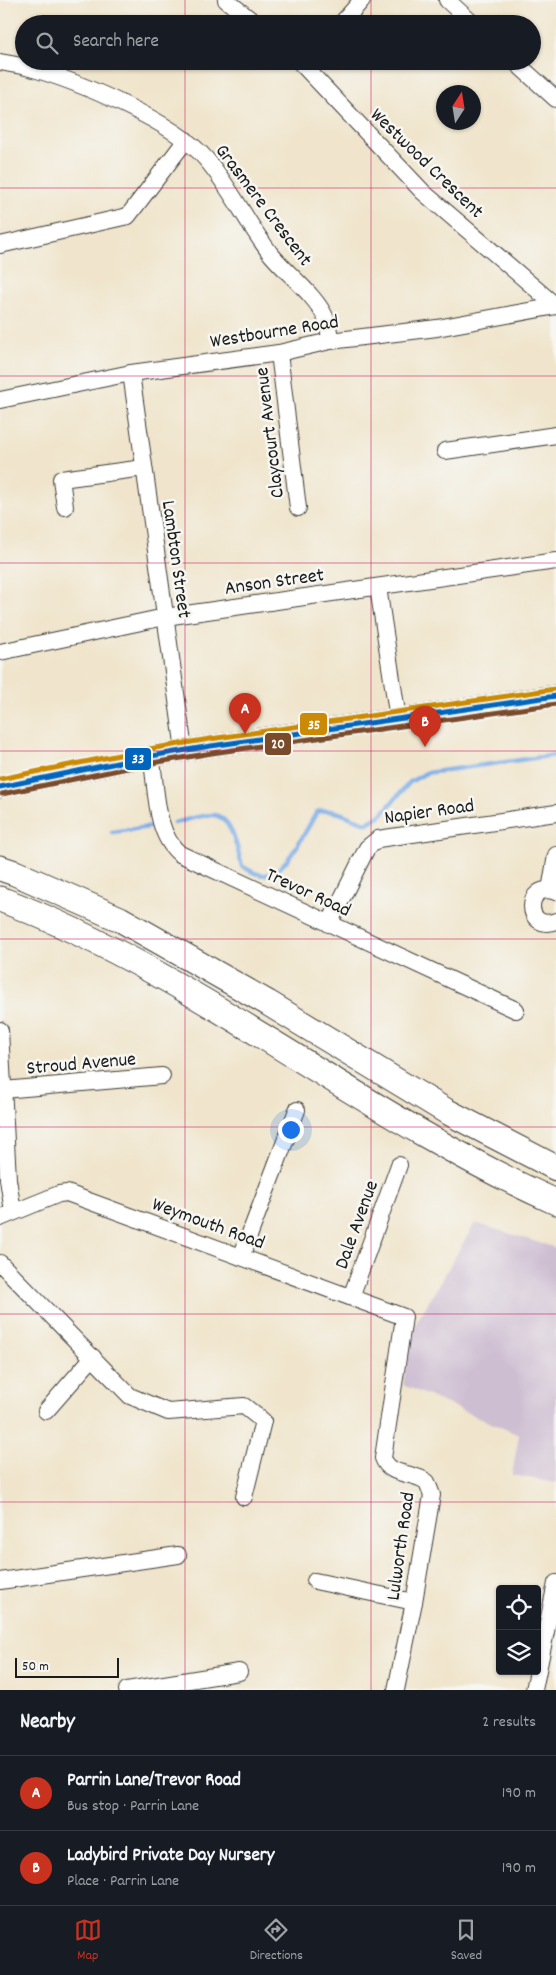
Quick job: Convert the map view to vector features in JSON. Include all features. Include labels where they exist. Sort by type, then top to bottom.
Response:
[{"type":"highway","points":[[0,868],[120,919],[268,1003],[446,1111],[556,1168]]},
{"type":"highway","points":[[0,899],[54,921],[104,945],[195,995],[428,1137],[556,1202]]},
{"type":"main road","points":[[0,787],[184,750],[556,696]]},
{"type":"street","points":[[226,0],[245,15]]},
{"type":"street","points":[[349,15],[362,0]]},
{"type":"street","points":[[447,0],[463,15]]},
{"type":"street","name":"Grasmere Crescent","points":[[0,62],[15,64]]},
{"type":"street","name":"Grasmere Crescent","points":[[38,70],[124,105],[186,140],[205,157],[221,177],[256,235],[320,307],[327,321],[330,341]]},
{"type":"street","name":"Westwood Crescent","points":[[310,70],[423,192],[556,306]]},
{"type":"street","points":[[524,70],[556,99]]},
{"type":"street","points":[[0,245],[128,216],[186,140]]},
{"type":"street","name":"Westbourne Road","points":[[0,400],[131,373],[280,353],[330,341],[438,328],[556,306]]},
{"type":"street","name":"Claycourt Avenue","points":[[280,353],[298,508]]},
{"type":"street","name":"Lambton Street","points":[[131,373],[184,750]]},
{"type":"street","points":[[445,451],[556,435]]},
{"type":"street","points":[[66,507],[61,479],[144,468]]},
{"type":"street","name":"Anson Street","points":[[0,652],[165,617],[556,561]]},
{"type":"street","points":[[378,587],[398,719]]},
{"type":"street","name":"Trevor Road","points":[[151,756],[162,827],[165,836],[174,849],[187,857],[329,924],[516,1010]]},
{"type":"street","name":"Napier Road","points":[[329,924],[364,854],[378,839],[556,813]]},
{"type":"street","points":[[556,855],[553,891],[540,892],[536,895],[533,899],[532,910],[534,915],[542,922],[556,921]]},
{"type":"street","points":[[0,1030],[8,1180],[7,1215]]},
{"type":"street","name":"Stroud Avenue","points":[[3,1090],[162,1076]]},
{"type":"street","points":[[241,1256],[297,1110]]},
{"type":"street","name":"Dale Avenue","points":[[350,1297],[399,1165]]},
{"type":"street","name":"Weymouth Road","points":[[7,1215],[59,1194],[67,1193],[404,1317]]},
{"type":"street","points":[[0,1263],[130,1396],[168,1412],[244,1406],[263,1421],[244,1497]]},
{"type":"street","name":"Lulworth Road","points":[[396,1690],[414,1602],[431,1491],[427,1482],[422,1478],[398,1472],[388,1467],[384,1462],[382,1453],[404,1317]]},
{"type":"street","points":[[46,1411],[93,1357]]},
{"type":"street","points":[[0,1581],[178,1555]]},
{"type":"street","points":[[315,1580],[414,1602]]},
{"type":"street","points":[[534,1690],[556,1583]]},
{"type":"street","points":[[127,1690],[239,1672]]},
{"type":"shaded area","points":[[475,1223],[556,1248],[556,1483],[512,1475],[519,1435],[403,1385],[412,1330]]},
{"type":"waterway","points":[[174,823],[203,816],[213,815],[220,817],[225,821],[233,835],[242,866],[255,873],[264,875],[272,873],[288,860],[317,812],[336,812],[367,823],[381,815],[410,782],[426,773],[556,755]]},
{"type":"waterway","points":[[112,832],[149,827]]},
{"type":"transit line","name":"35","points":[[0,779],[149,749],[210,739],[555,689]]},
{"type":"transit line","name":"33","points":[[0,787],[151,756],[211,746],[556,696]]},
{"type":"transit line","name":"20","points":[[2,794],[152,763],[212,753],[556,704]]},
{"type":"place","name":"Parrin Lane/Trevor Road","points":[[245,734]]},
{"type":"place","name":"Ladybird Private Day Nursery","points":[[425,747]]}]
